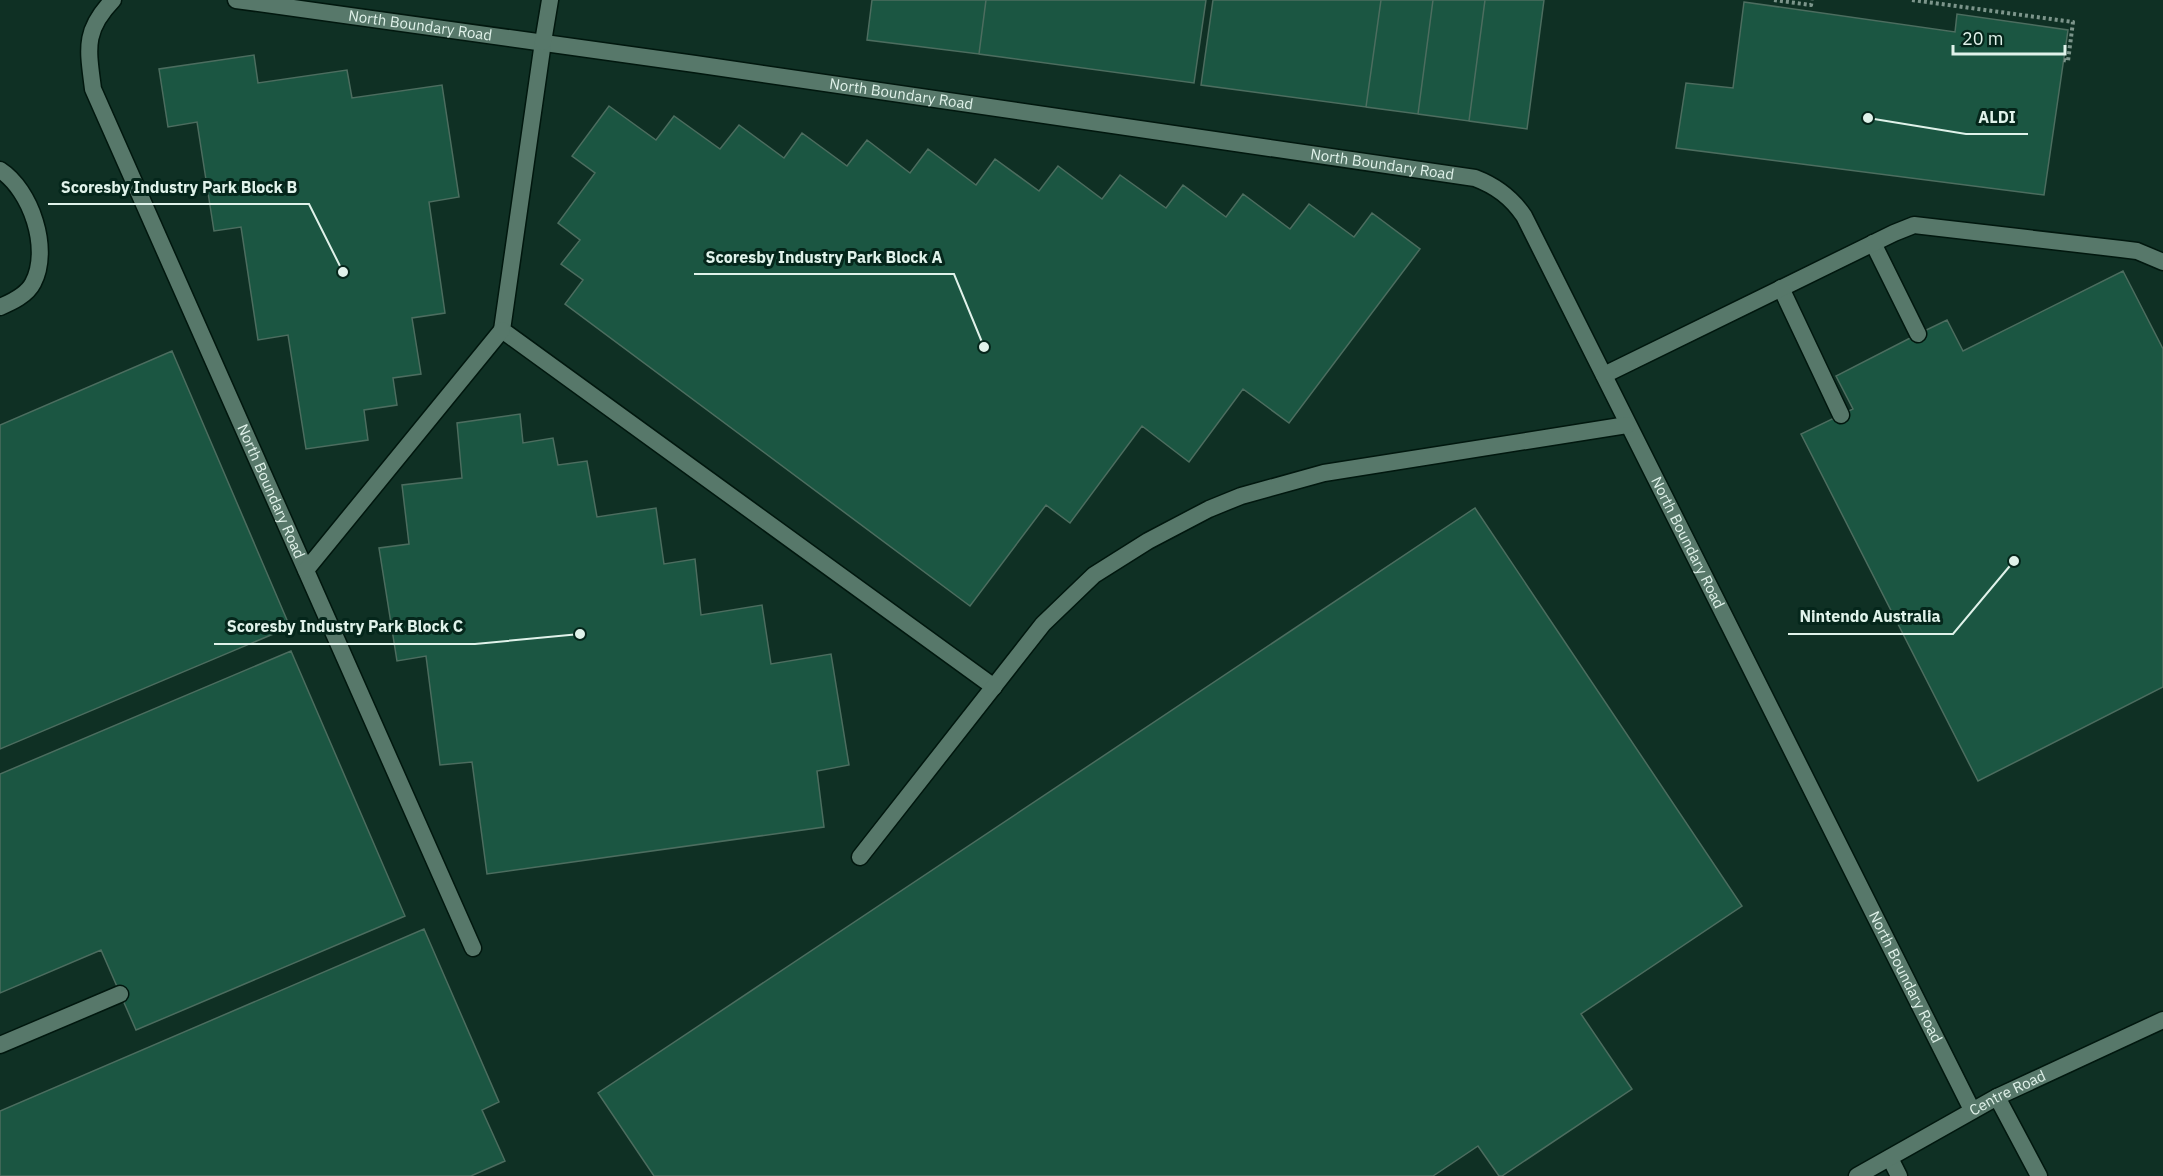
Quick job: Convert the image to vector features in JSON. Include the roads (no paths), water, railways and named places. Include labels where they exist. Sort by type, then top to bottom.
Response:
[{"type":"street","name":"North Boundary Road","points":[[113,0],[92,29],[89,46],[93,89],[474,948]]},
{"type":"street","name":"North Boundary Road","points":[[237,0],[543,42],[1475,178],[1491,184],[1516,204],[1972,1110]]},
{"type":"street","points":[[306,570],[502,330],[550,0]]},
{"type":"street","points":[[0,170],[18,188],[31,212],[39,238],[40,254],[33,284],[21,297],[0,307]]},
{"type":"street","points":[[1604,375],[1914,225],[2137,251],[2163,262]]},
{"type":"street","points":[[1873,243],[1918,334]]},
{"type":"street","points":[[1781,288],[1841,415]]},
{"type":"street","points":[[502,330],[994,687]]},
{"type":"street","points":[[860,857],[1043,624],[1094,575],[1148,540],[1209,509],[1241,496],[1324,473],[1628,425]]},
{"type":"street","points":[[0,1045],[120,994]]},
{"type":"street","name":"Centre Road","points":[[1857,1176],[1997,1097],[2163,1020]]},
{"type":"street","points":[[1997,1097],[2039,1176]]},
{"type":"street","points":[[1890,1158],[1899,1176]]},
{"type":"place","name":"ALDI","points":[[1868,118]]},
{"type":"place","name":"Scoresby Industry Park Block B","points":[[343,272]]},
{"type":"place","name":"Scoresby Industry Park Block A","points":[[984,347]]},
{"type":"place","name":"Nintendo Australia","points":[[2014,561]]},
{"type":"place","name":"Scoresby Industry Park Block C","points":[[580,634]]}]
